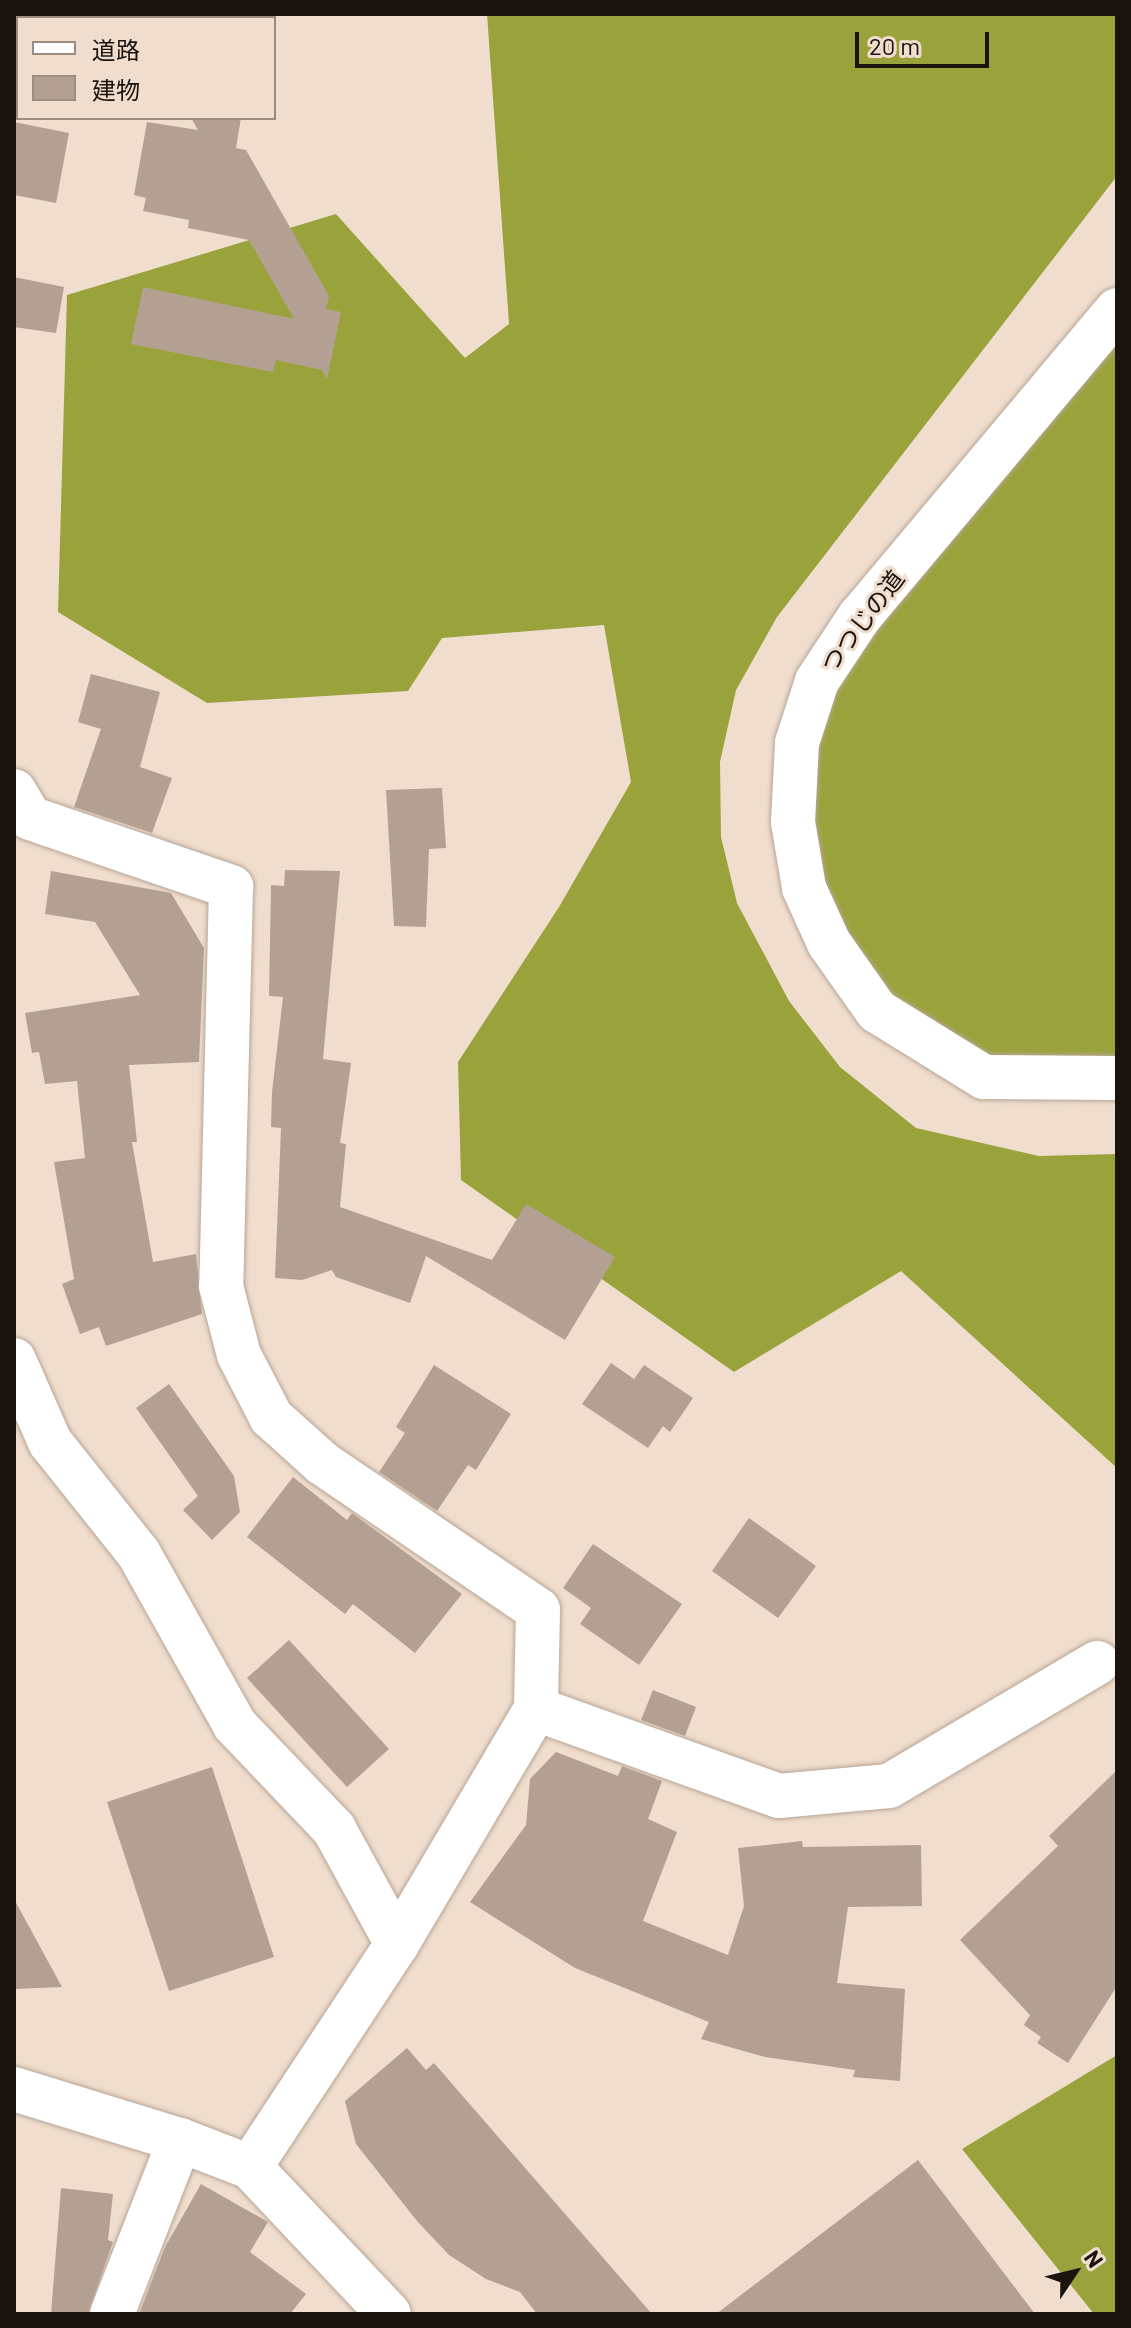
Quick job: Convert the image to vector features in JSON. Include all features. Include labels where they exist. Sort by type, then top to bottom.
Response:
[{"type":"street","name":"つつじの道","points":[[1117,310],[860,616],[817,681],[797,743],[793,822],[804,888],[829,943],[877,1011],[984,1077],[1117,1078]]},
{"type":"street","points":[[14,791],[30,818],[231,887],[221,1286],[239,1355],[271,1417],[322,1463],[538,1610],[536,1709],[397,1944],[250,2167]]},
{"type":"street","points":[[14,1360],[50,1442],[139,1554],[235,1725],[334,1829],[397,1944]]},
{"type":"street","points":[[536,1709],[779,1796],[889,1786],[1097,1663]]},
{"type":"street","points":[[14,2089],[180,2140],[250,2167],[389,2314]]},
{"type":"street","points":[[112,2314],[180,2140]]},
{"type":"green space","points":[[487,14],[1117,14],[1117,176],[777,617],[736,690],[720,762],[721,837],[737,903],[789,1001],[840,1067],[916,1128],[1039,1156],[1117,1154],[1117,1468],[901,1271],[734,1372],[461,1180],[458,1062],[559,907],[631,782],[604,625],[442,638],[408,691],[207,703],[58,612],[67,295],[336,214],[465,358],[509,324]]},
{"type":"green space","points":[[1117,310],[1117,1078],[1046,1081],[877,1011],[793,822],[860,616]]},
{"type":"green space","points":[[1117,2055],[1117,2314],[1094,2314],[962,2149]]},
{"type":"building","points":[[192,120],[241,120],[236,148],[246,150],[329,296],[326,309],[341,312],[327,379],[322,370],[276,360],[273,372],[131,344],[143,287],[294,319],[249,240],[188,228],[189,220],[143,211],[146,198],[134,195],[147,122],[198,130]]},
{"type":"building","points":[[14,122],[69,133],[56,203],[14,195]]},
{"type":"building","points":[[14,277],[64,287],[56,333],[14,327]]},
{"type":"building","points":[[91,674],[160,692],[140,767],[172,778],[152,833],[74,807],[101,729],[78,722]]},
{"type":"building","points":[[442,788],[446,848],[429,849],[426,927],[394,926],[386,790]]},
{"type":"building","points":[[285,870],[340,871],[323,1059],[351,1063],[340,1143],[346,1144],[340,1207],[492,1260],[526,1204],[615,1257],[565,1340],[426,1256],[410,1303],[336,1277],[332,1270],[302,1280],[275,1278],[281,1128],[271,1127],[283,997],[269,996],[271,885],[284,886]]},
{"type":"building","points":[[51,871],[171,893],[204,948],[199,1062],[129,1065],[137,1142],[132,1142],[153,1262],[196,1254],[202,1314],[106,1346],[99,1327],[80,1334],[62,1284],[74,1279],[54,1162],[85,1158],[77,1081],[45,1084],[39,1052],[32,1053],[25,1013],[140,995],[95,922],[45,914]]},
{"type":"building","points":[[611,1363],[634,1379],[644,1365],[693,1398],[670,1432],[663,1426],[648,1448],[582,1404]]},
{"type":"building","points":[[434,1365],[511,1414],[476,1470],[468,1465],[437,1511],[379,1472],[405,1433],[396,1427]]},
{"type":"building","points":[[169,1384],[234,1476],[240,1512],[212,1540],[183,1510],[198,1496],[136,1408]]},
{"type":"building","points":[[293,1477],[347,1520],[352,1513],[462,1594],[415,1653],[353,1604],[345,1614],[247,1537]]},
{"type":"building","points":[[749,1518],[816,1566],[778,1618],[712,1571]]},
{"type":"building","points":[[593,1544],[682,1604],[639,1665],[580,1624],[591,1608],[563,1588]]},
{"type":"building","points":[[289,1640],[389,1749],[347,1787],[247,1678]]},
{"type":"building","points":[[653,1690],[696,1707],[685,1736],[641,1720]]},
{"type":"building","points":[[556,1752],[618,1776],[622,1766],[662,1781],[648,1819],[677,1832],[643,1921],[728,1955],[744,1906],[738,1848],[802,1841],[803,1847],[921,1845],[922,1906],[848,1907],[837,1983],[905,1989],[900,2081],[853,2077],[855,2070],[765,2057],[701,2039],[709,2022],[575,1968],[470,1902],[526,1825],[530,1779]]},
{"type":"building","points":[[212,1767],[274,1957],[169,1991],[107,1802]]},
{"type":"building","points":[[1117,1770],[1117,1986],[1068,2063],[1037,2043],[1041,2037],[1024,2025],[1030,2015],[960,1940],[1058,1846],[1049,1836]]},
{"type":"building","points":[[14,1899],[62,1987],[14,1989]]},
{"type":"building","points":[[407,2048],[426,2070],[434,2063],[652,2314],[537,2314],[520,2292],[486,2279],[449,2255],[417,2221],[356,2144],[345,2101]]},
{"type":"building","points":[[918,2160],[1035,2314],[716,2314]]},
{"type":"building","points":[[201,2184],[268,2222],[250,2252],[306,2294],[290,2314],[139,2314],[165,2247]]},
{"type":"building","points":[[61,2188],[113,2194],[108,2240],[113,2242],[88,2314],[51,2314]]}]
